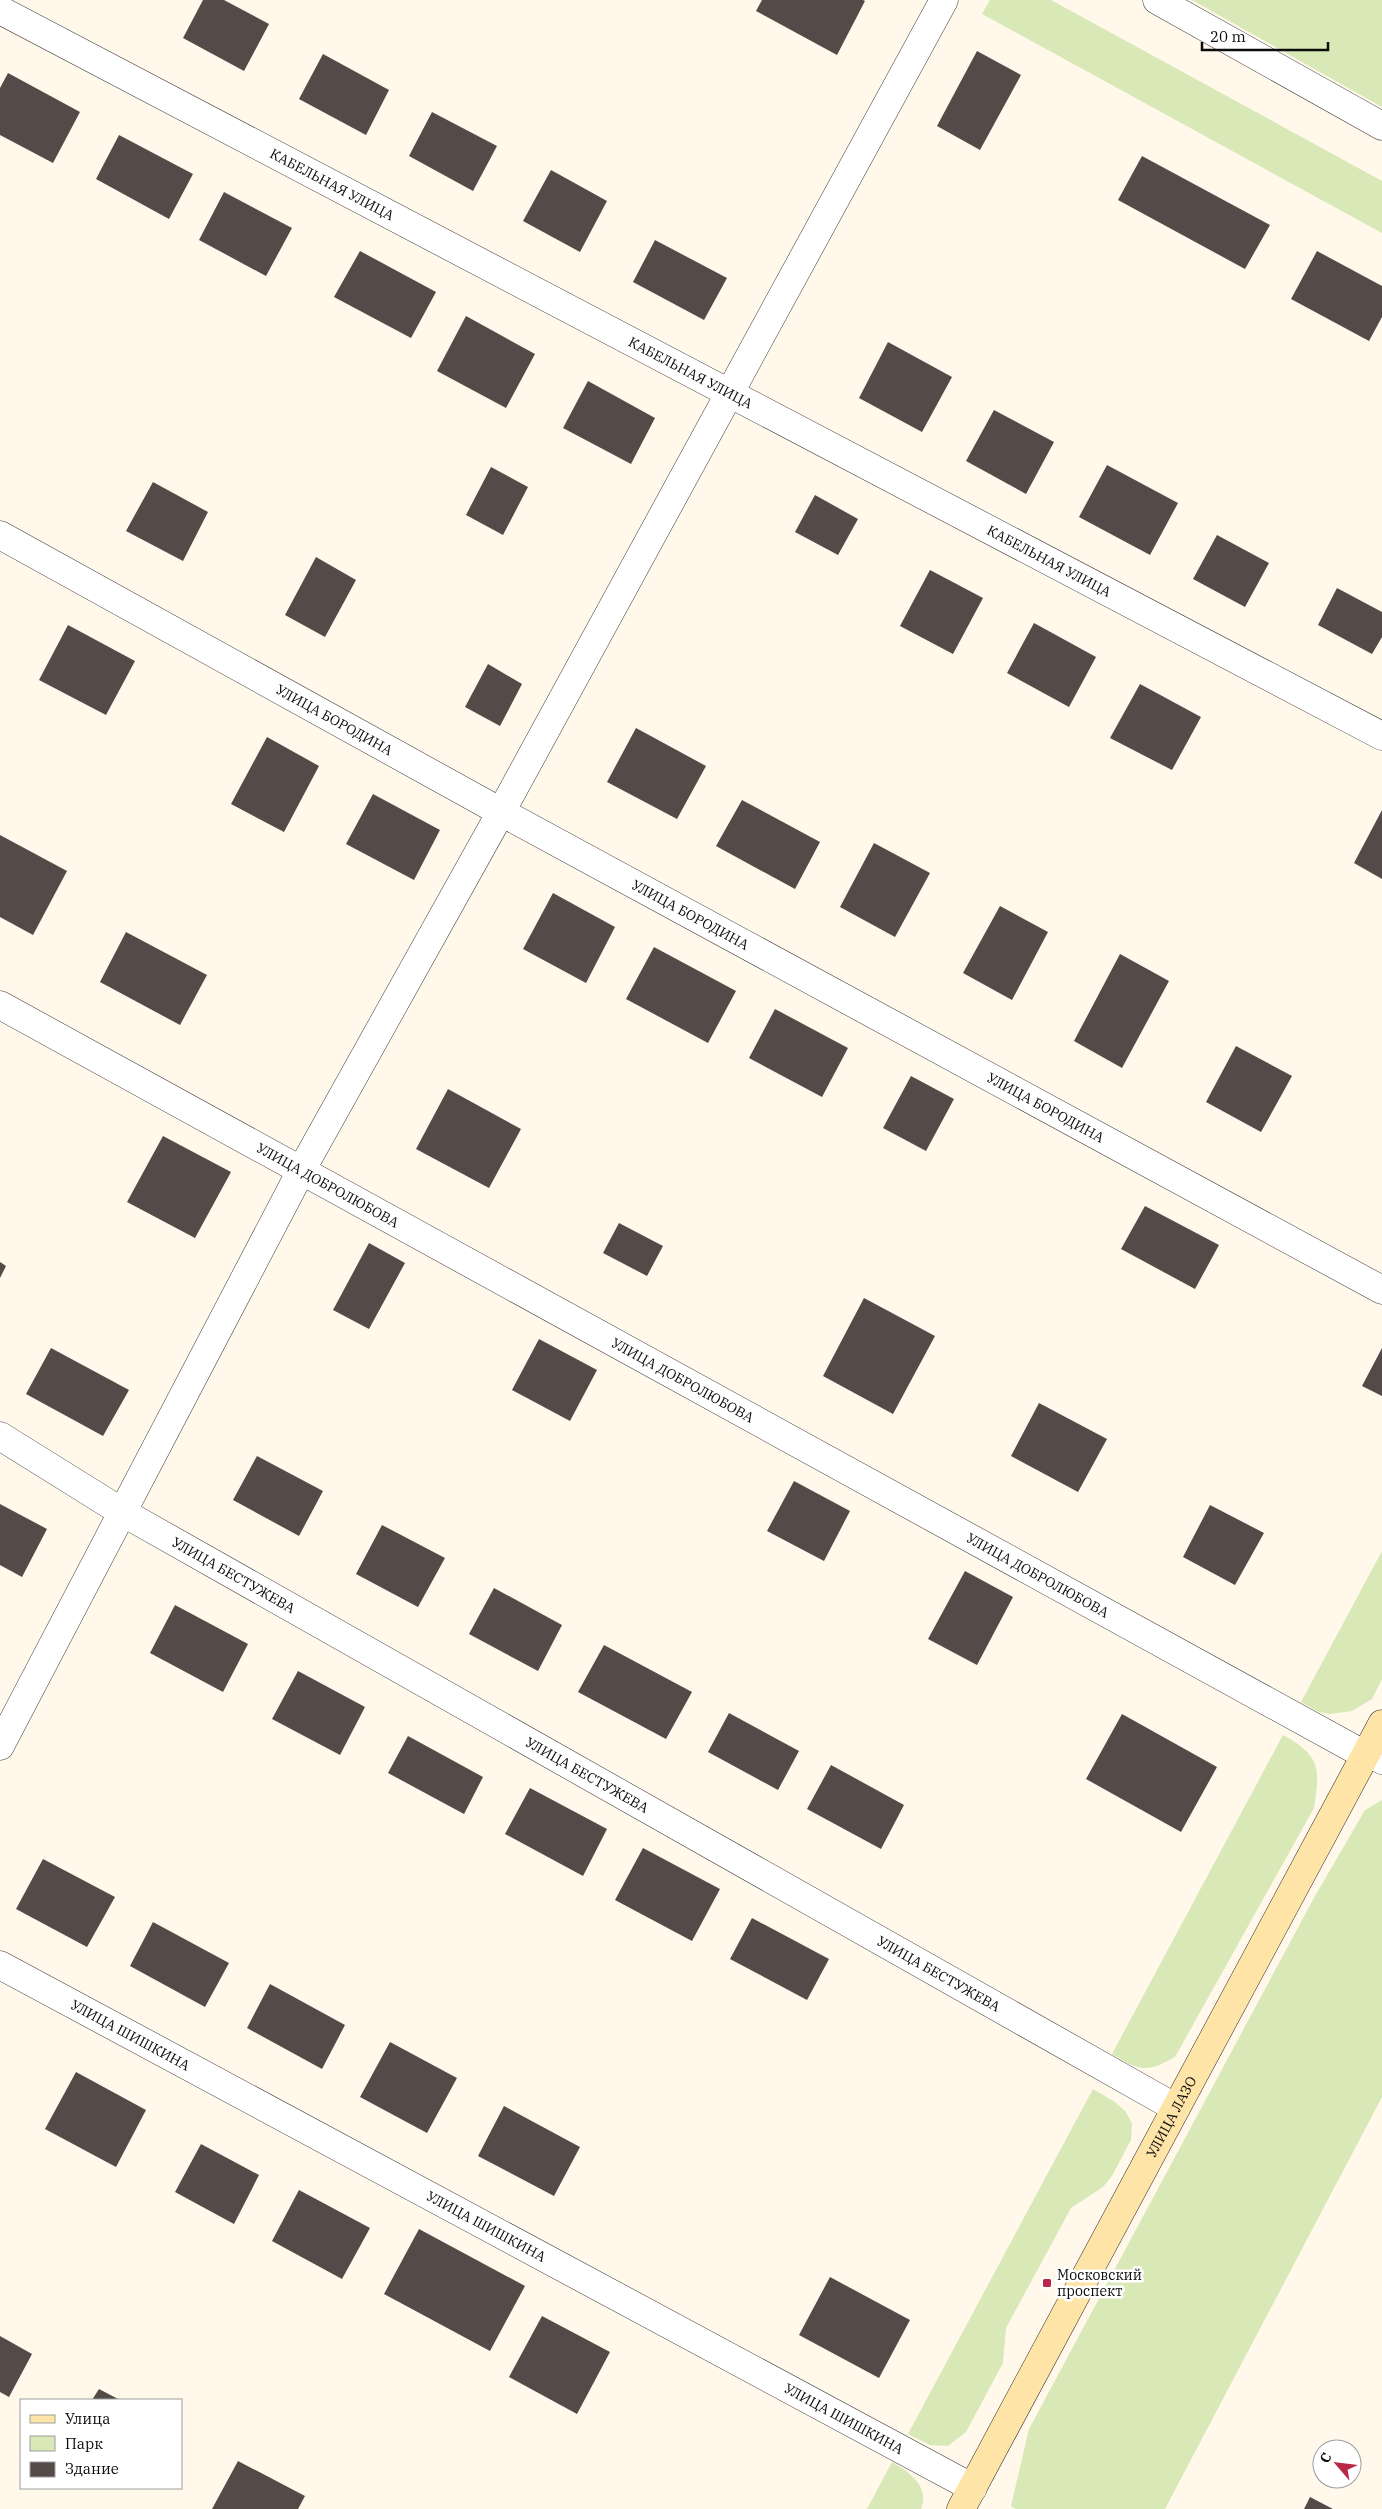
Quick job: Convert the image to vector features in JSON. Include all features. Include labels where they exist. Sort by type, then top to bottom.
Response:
[{"type":"main road","name":"УЛИЦА ЛАЗО","points":[[967,2498],[1176,2108],[1374,1760],[1382,1724]]},
{"type":"street","points":[[0,1746],[302,1169],[501,812],[944,0]]},
{"type":"street","points":[[1157,0],[1382,126]]},
{"type":"street","name":"КАБЕЛЬНАЯ УЛИЦА","points":[[0,10],[1382,736]]},
{"type":"street","name":"УЛИЦА БОРОДИНА","points":[[0,535],[501,812],[1382,1290]]},
{"type":"street","name":"УЛИЦА ДОБРОЛЮБОВА","points":[[0,1005],[302,1169],[1374,1760]]},
{"type":"street","name":"УЛИЦА БЕСТУЖЕВА","points":[[0,1436],[122,1512],[1176,2108]]},
{"type":"street","name":"УЛИЦА ШИШКИНА","points":[[0,1965],[967,2498]]},
{"type":"green space","points":[[990,0],[1051,0],[1382,181],[1382,233],[982,14]]},
{"type":"green space","points":[[1192,0],[1382,0],[1382,107]]},
{"type":"green space","points":[[1382,1551],[1382,1679],[1372,1699],[1352,1711],[1330,1714],[1319,1712],[1301,1702]]},
{"type":"green space","points":[[1283,1735],[1305,1750],[1315,1764],[1317,1783],[1314,1808],[1175,2057],[1150,2068],[1136,2067],[1129,2064],[1112,2054]]},
{"type":"green space","points":[[1382,1800],[1382,2097],[1165,2509],[1016,2509],[1011,2506],[1029,2429],[1315,1896],[1365,1810]]},
{"type":"green space","points":[[1093,2089],[1115,2102],[1126,2112],[1132,2124],[1131,2140],[1112,2176],[1103,2187],[1071,2208],[1006,2328],[1003,2363],[966,2432],[948,2446],[930,2445],[908,2434]]},
{"type":"green space","points":[[892,2462],[911,2475],[920,2487],[923,2493],[921,2509],[867,2509]]},
{"type":"building","points":[[203,0],[224,0],[269,24],[244,71],[183,38]]},
{"type":"building","points":[[762,0],[865,1],[837,55],[756,11]]},
{"type":"building","points":[[977,51],[1021,75],[980,150],[937,126]]},
{"type":"building","points":[[323,54],[389,90],[366,135],[299,99]]},
{"type":"building","points":[[8,73],[80,112],[53,163],[0,135],[0,88]]},
{"type":"building","points":[[432,112],[497,146],[473,191],[409,156]]},
{"type":"building","points":[[119,135],[193,174],[169,219],[96,179]]},
{"type":"building","points":[[1142,156],[1270,225],[1245,269],[1118,200]]},
{"type":"building","points":[[551,170],[607,201],[580,252],[523,221]]},
{"type":"building","points":[[224,192],[292,228],[266,276],[199,240]]},
{"type":"building","points":[[655,240],[727,278],[704,320],[633,282]]},
{"type":"building","points":[[360,251],[436,292],[411,338],[334,297]]},
{"type":"building","points":[[1317,251],[1382,286],[1382,317],[1369,341],[1291,299]]},
{"type":"building","points":[[466,316],[535,354],[506,408],[437,371]]},
{"type":"building","points":[[888,342],[952,377],[922,432],[859,398]]},
{"type":"building","points":[[588,381],[655,418],[631,464],[563,428]]},
{"type":"building","points":[[994,410],[1054,442],[1026,494],[966,461]]},
{"type":"building","points":[[1107,465],[1178,503],[1150,555],[1079,517]]},
{"type":"building","points":[[491,467],[528,487],[503,535],[466,515]]},
{"type":"building","points":[[153,482],[208,512],[183,561],[126,531]]},
{"type":"building","points":[[815,495],[858,519],[838,555],[795,532]]},
{"type":"building","points":[[1217,535],[1269,563],[1245,607],[1193,579]]},
{"type":"building","points":[[316,557],[356,580],[325,637],[285,615]]},
{"type":"building","points":[[930,570],[983,598],[953,654],[900,626]]},
{"type":"building","points":[[1337,588],[1382,612],[1382,637],[1372,654],[1318,625]]},
{"type":"building","points":[[1034,623],[1096,657],[1069,707],[1007,673]]},
{"type":"building","points":[[68,625],[135,661],[106,715],[39,680]]},
{"type":"building","points":[[488,664],[522,684],[500,726],[465,707]]},
{"type":"building","points":[[1140,684],[1201,717],[1172,770],[1110,738]]},
{"type":"building","points":[[636,728],[706,766],[677,819],[607,782]]},
{"type":"building","points":[[267,737],[319,766],[284,832],[231,804]]},
{"type":"building","points":[[373,794],[440,830],[414,880],[346,844]]},
{"type":"building","points":[[742,800],[820,842],[795,889],[716,846]]},
{"type":"building","points":[[1382,810],[1382,879],[1354,863]]},
{"type":"building","points":[[0,835],[67,871],[33,935],[0,917]]},
{"type":"building","points":[[874,843],[930,873],[895,937],[840,907]]},
{"type":"building","points":[[553,893],[615,927],[586,983],[523,949]]},
{"type":"building","points":[[1000,906],[1048,932],[1012,1000],[963,973]]},
{"type":"building","points":[[126,932],[207,975],[180,1025],[100,982]]},
{"type":"building","points":[[654,947],[736,991],[708,1043],[626,999]]},
{"type":"building","points":[[1120,954],[1169,981],[1122,1068],[1074,1041]]},
{"type":"building","points":[[775,1009],[848,1048],[822,1097],[749,1058]]},
{"type":"building","points":[[1236,1046],[1292,1076],[1261,1132],[1206,1102]]},
{"type":"building","points":[[911,1076],[954,1099],[926,1151],[883,1128]]},
{"type":"building","points":[[448,1089],[521,1129],[489,1188],[416,1149]]},
{"type":"building","points":[[163,1136],[231,1172],[195,1238],[127,1202]]},
{"type":"building","points":[[1145,1206],[1219,1245],[1195,1289],[1121,1249]]},
{"type":"building","points":[[619,1223],[663,1246],[647,1276],[603,1253]]},
{"type":"building","points":[[369,1243],[405,1263],[369,1329],[333,1310]]},
{"type":"building","points":[[0,1262],[6,1266],[0,1278]]},
{"type":"building","points":[[864,1298],[935,1336],[893,1414],[823,1376]]},
{"type":"building","points":[[539,1339],[597,1370],[570,1421],[512,1390]]},
{"type":"building","points":[[51,1348],[129,1390],[103,1436],[26,1394]]},
{"type":"building","points":[[1382,1348],[1382,1396],[1362,1386]]},
{"type":"building","points":[[1039,1403],[1107,1439],[1078,1492],[1011,1456]]},
{"type":"building","points":[[257,1456],[323,1491],[299,1536],[233,1500]]},
{"type":"building","points":[[794,1481],[850,1511],[824,1561],[767,1531]]},
{"type":"building","points":[[0,1504],[47,1529],[22,1577],[0,1565]]},
{"type":"building","points":[[1210,1505],[1264,1533],[1235,1585],[1183,1557]]},
{"type":"building","points":[[382,1525],[445,1558],[418,1607],[356,1574]]},
{"type":"building","points":[[965,1571],[1013,1597],[977,1665],[928,1639]]},
{"type":"building","points":[[494,1588],[562,1625],[538,1671],[469,1634]]},
{"type":"building","points":[[175,1605],[248,1644],[223,1692],[150,1653]]},
{"type":"building","points":[[604,1645],[692,1692],[666,1739],[578,1692]]},
{"type":"building","points":[[298,1671],[365,1707],[340,1755],[272,1719]]},
{"type":"building","points":[[729,1713],[799,1751],[778,1790],[708,1752]]},
{"type":"building","points":[[1122,1714],[1217,1767],[1181,1832],[1086,1779]]},
{"type":"building","points":[[408,1736],[483,1777],[464,1814],[388,1773]]},
{"type":"building","points":[[831,1765],[904,1805],[881,1849],[807,1809]]},
{"type":"building","points":[[530,1788],[607,1829],[583,1876],[505,1834]]},
{"type":"building","points":[[643,1848],[720,1889],[692,1941],[615,1900]]},
{"type":"building","points":[[43,1859],[115,1897],[87,1947],[16,1909]]},
{"type":"building","points":[[752,1918],[829,1959],[807,2000],[730,1959]]},
{"type":"building","points":[[153,1922],[229,1963],[205,2007],[130,1966]]},
{"type":"building","points":[[270,1984],[345,2025],[322,2069],[247,2028]]},
{"type":"building","points":[[390,2042],[457,2078],[427,2133],[360,2097]]},
{"type":"building","points":[[76,2072],[146,2110],[116,2167],[45,2129]]},
{"type":"building","points":[[504,2106],[580,2147],[554,2196],[478,2156]]},
{"type":"building","points":[[201,2144],[259,2175],[234,2224],[175,2192]]},
{"type":"building","points":[[299,2190],[370,2228],[342,2279],[272,2241]]},
{"type":"building","points":[[419,2229],[525,2286],[490,2351],[384,2294]]},
{"type":"building","points":[[830,2277],[910,2320],[879,2378],[799,2335]]},
{"type":"building","points":[[542,2316],[610,2352],[577,2414],[509,2377]]},
{"type":"building","points":[[0,2336],[32,2354],[9,2397],[0,2392]]},
{"type":"building","points":[[99,2389],[118,2399],[93,2399]]},
{"type":"building","points":[[238,2461],[305,2496],[298,2509],[212,2509]]},
{"type":"building","points":[[1310,2497],[1333,2509],[1304,2509]]},
{"type":"place","name":"Московский проспект","points":[[1047,2283]]}]
